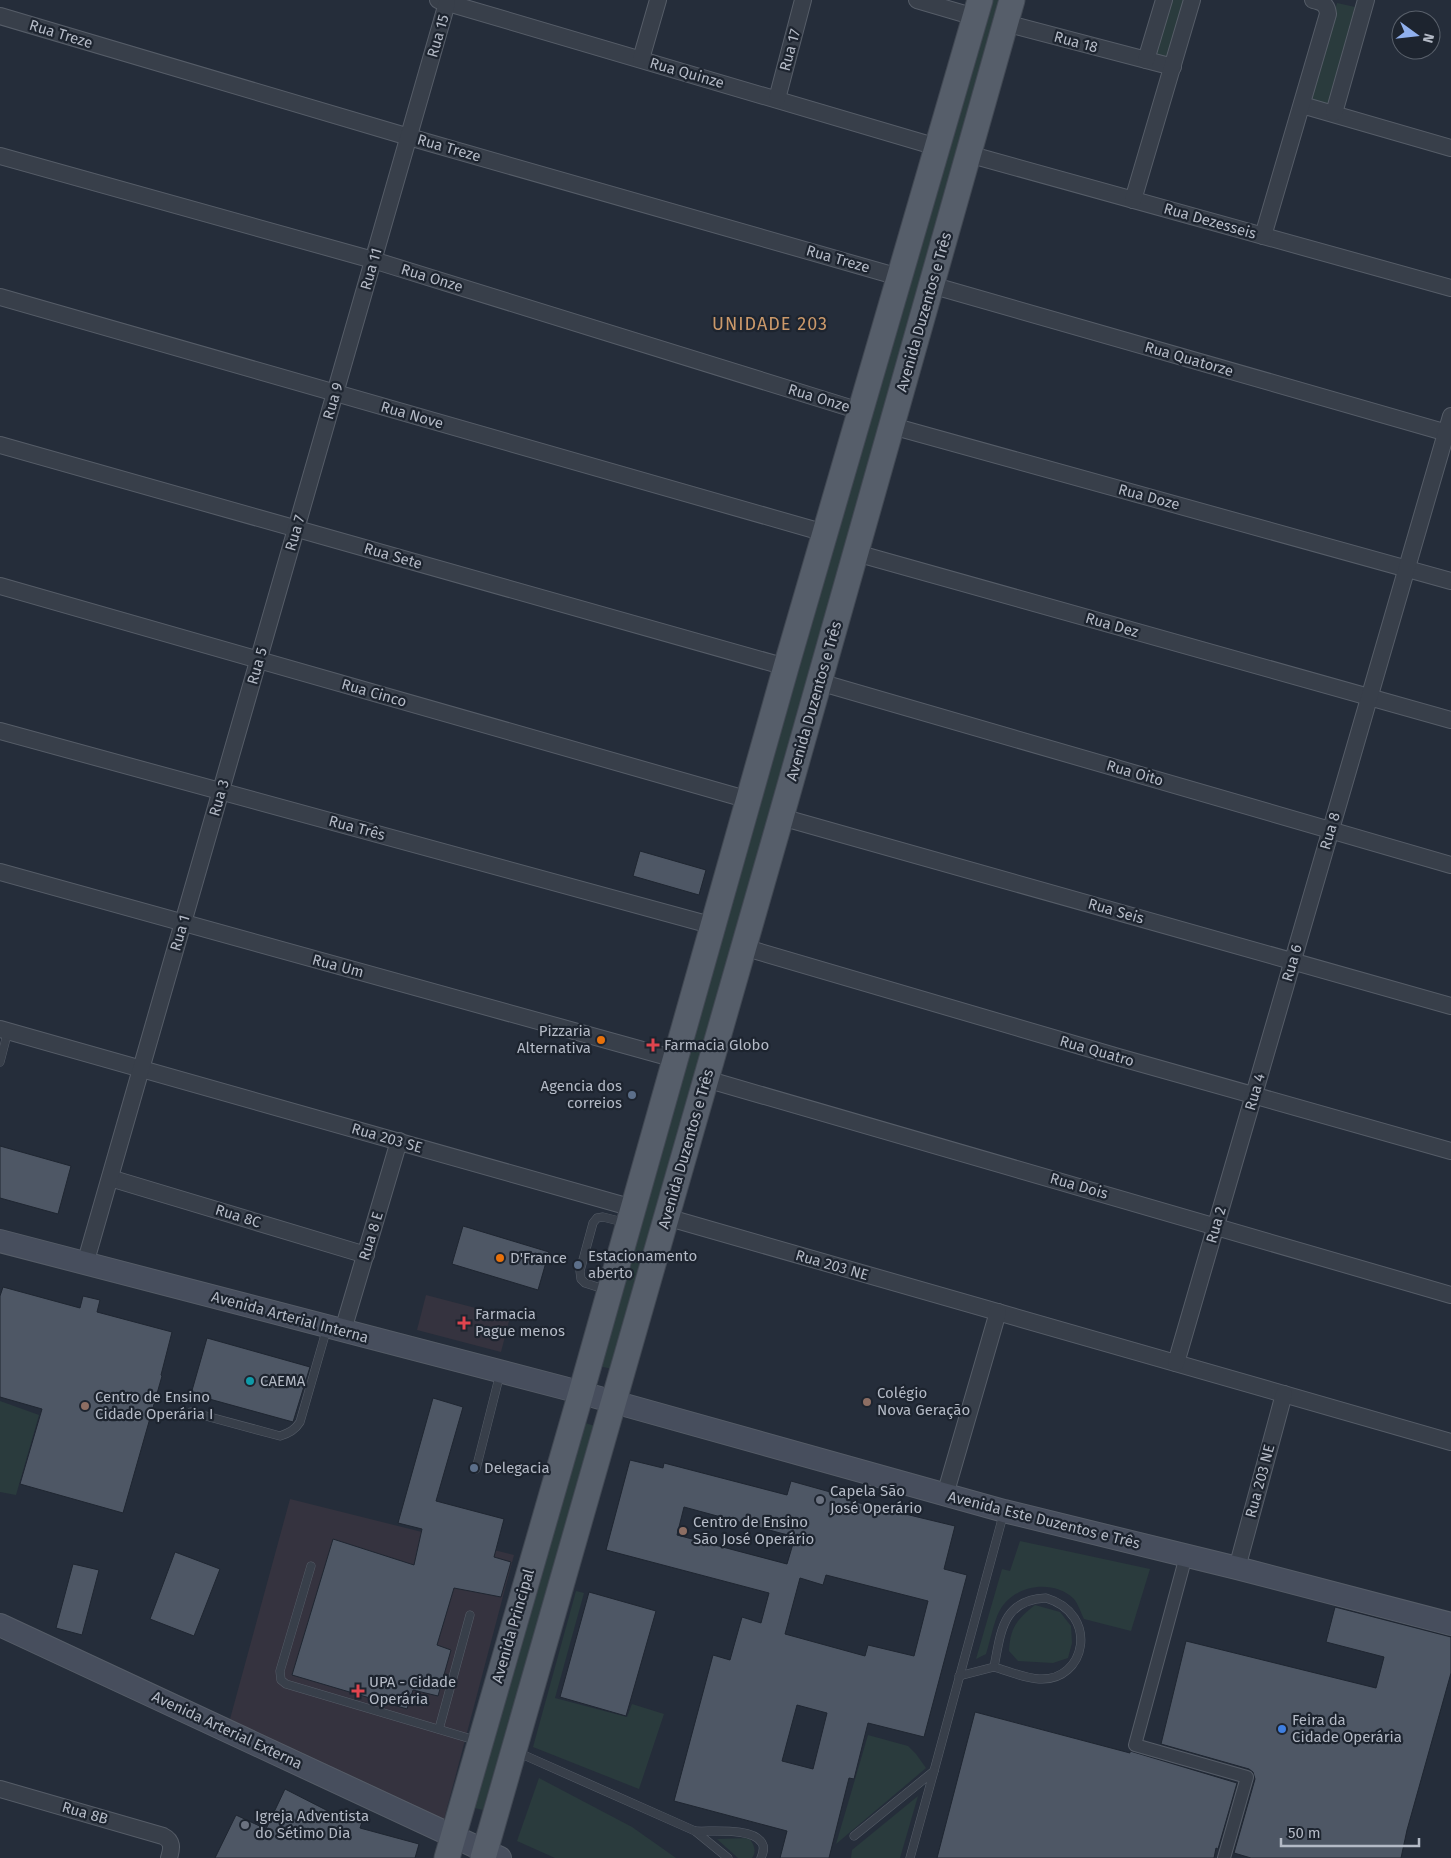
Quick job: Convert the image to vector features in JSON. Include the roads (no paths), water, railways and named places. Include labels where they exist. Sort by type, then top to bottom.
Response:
[{"type":"main road","points":[[581,1393],[786,667],[977,8]]},
{"type":"main road","name":"Avenida Duzentos e Três","points":[[613,1402],[781,817],[1008,12]]},
{"type":"main road","name":"Avenida Arterial Interna","points":[[0,1241],[581,1393]]},
{"type":"main road","name":"Avenida Este Duzentos e Três","points":[[581,1393],[1004,1511],[1237,1568],[1451,1624]]},
{"type":"main road","name":"Avenida Principal","points":[[450,1846],[581,1393]]},
{"type":"main road","points":[[490,1855],[495,1815],[613,1402]]},
{"type":"main road","name":"Avenida Arterial Externa","points":[[0,1625],[450,1846],[490,1855]]},
{"type":"main road","points":[[450,1846],[480,1829],[495,1815]]},
{"type":"street","points":[[641,60],[658,0]]},
{"type":"street","name":"Rua 17","points":[[777,100],[803,0]]},
{"type":"street","points":[[917,0],[977,8]]},
{"type":"street","points":[[1146,60],[1164,0]]},
{"type":"street","points":[[1133,200],[1192,0]]},
{"type":"street","points":[[1263,236],[1328,14],[1324,3],[1313,0]]},
{"type":"street","points":[[1334,114],[1366,0]]},
{"type":"street","name":"Rua Quinze","points":[[450,2],[937,146]]},
{"type":"street","name":"Rua 15","points":[[409,137],[428,69],[450,2]]},
{"type":"street","name":"Rua 18","points":[[1008,12],[1146,60],[1172,67]]},
{"type":"street","name":"Rua Treze","points":[[0,16],[409,137],[899,277]]},
{"type":"street","points":[[1302,105],[1451,148]]},
{"type":"street","name":"Rua 11","points":[[352,335],[409,137]]},
{"type":"street","name":"Rua Dezesseis","points":[[968,154],[1451,288]]},
{"type":"street","name":"Rua Onze","points":[[0,156],[373,260],[860,411]]},
{"type":"street","name":"Rua Quatorze","points":[[931,285],[1448,434]]},
{"type":"street","name":"Rua Nove","points":[[0,297],[825,533]]},
{"type":"street","name":"Rua 9","points":[[314,468],[352,335]]},
{"type":"street","points":[[1369,697],[1426,500],[1448,434],[1451,416]]},
{"type":"street","name":"Rua Doze","points":[[892,426],[1451,581]]},
{"type":"street","name":"Rua Sete","points":[[0,445],[786,667]]},
{"type":"street","name":"Rua 7","points":[[276,599],[314,468]]},
{"type":"street","name":"Rua Dez","points":[[856,553],[1451,720]]},
{"type":"street","name":"Rua Cinco","points":[[0,586],[748,800]]},
{"type":"street","name":"Rua 5","points":[[237,733],[276,599]]},
{"type":"street","name":"Rua Oito","points":[[819,682],[1451,865]]},
{"type":"street","name":"Rua 8","points":[[1311,897],[1369,697]]},
{"type":"street","name":"Rua Três","points":[[0,731],[222,790],[714,926]]},
{"type":"street","name":"Rua 3","points":[[200,863],[237,733]]},
{"type":"street","name":"Rua Seis","points":[[781,817],[1451,1006]]},
{"type":"street","name":"Rua 1","points":[[141,1069],[200,863]]},
{"type":"street","name":"Rua Um","points":[[0,872],[675,1059]]},
{"type":"street","name":"Rua 6","points":[[1273,1028],[1311,897]]},
{"type":"street","name":"Rua Quatro","points":[[743,947],[1451,1150]]},
{"type":"street","name":"Rua 4","points":[[1236,1156],[1273,1028]]},
{"type":"street","name":"Rua 203 SE","points":[[4,1030],[400,1141],[631,1215]]},
{"type":"street","points":[[85,1264],[141,1069]]},
{"type":"street","name":"Rua Dois","points":[[706,1078],[1451,1295]]},
{"type":"street","name":"Rua 8 E","points":[[335,1328],[366,1255],[400,1141]]},
{"type":"street","name":"Rua 2","points":[[1176,1363],[1236,1156]]},
{"type":"street","name":"Rua 8C","points":[[110,1178],[366,1255]]},
{"type":"street","name":"Rua 203 NE","points":[[666,1217],[1451,1442]]},
{"type":"street","points":[[945,1495],[998,1312]]},
{"type":"street","name":"Rua 203 NE","points":[[1237,1568],[1284,1394]]},
{"type":"street","points":[[1186,1556],[1135,1745],[1247,1777],[1224,1858]]},
{"type":"street","name":"Rua 8B","points":[[0,1789],[169,1839],[172,1849],[169,1858]]},
{"type":"lane","points":[[0,1062],[4,1030]]},
{"type":"lane","points":[[610,1291],[585,1283],[581,1279],[580,1271],[593,1223],[597,1218],[631,1215]]},
{"type":"lane","points":[[191,1412],[280,1436],[288,1434],[300,1422],[335,1328]]},
{"type":"lane","points":[[476,1469],[500,1372]]},
{"type":"lane","points":[[910,1858],[1004,1511]]},
{"type":"lane","points":[[311,1566],[280,1671],[281,1680],[286,1684],[480,1741]]},
{"type":"lane","points":[[960,1676],[994,1667],[1039,1679],[1053,1678],[1066,1671],[1075,1661],[1080,1648],[1081,1633],[1077,1620],[1068,1609],[1046,1598],[1033,1599],[1022,1603],[1011,1611],[1004,1621],[994,1667]]},
{"type":"lane","points":[[439,1729],[470,1615]]},
{"type":"lane","points":[[514,1751],[695,1831],[728,1858]]},
{"type":"lane","points":[[854,1836],[934,1771]]},
{"type":"lane","points":[[695,1831],[745,1832],[755,1836],[762,1843],[764,1850],[761,1858]]},
{"type":"place","name":"Pizzaria Alternativa","points":[[601,1040]]},
{"type":"place","name":"Farmacia Globo","points":[[653,1045]]},
{"type":"place","name":"Agencia dos correios","points":[[632,1095]]},
{"type":"place","name":"D'France","points":[[500,1258]]},
{"type":"place","name":"Estacionamento aberto","points":[[578,1265]]},
{"type":"place","name":"Farmacia Pague menos","points":[[464,1323]]},
{"type":"place","name":"CAEMA","points":[[250,1381]]},
{"type":"place","name":"Colégio Nova Geração","points":[[867,1402]]},
{"type":"place","name":"Centro de Ensino Cidade Operária I","points":[[85,1406]]},
{"type":"place","name":"Delegacia","points":[[474,1468]]},
{"type":"place","name":"Capela São José Operário","points":[[820,1500]]},
{"type":"place","name":"Centro de Ensino São José Operário","points":[[683,1531]]},
{"type":"place","name":"UPA - Cidade Operária","points":[[358,1691]]},
{"type":"place","name":"Feira da Cidade Operária","points":[[1282,1729]]},
{"type":"place","name":"Igreja Adventista do Sétimo Dia","points":[[245,1825]]},
{"type":"district","name":"UNIDADE 203","points":[[770,324]]}]
